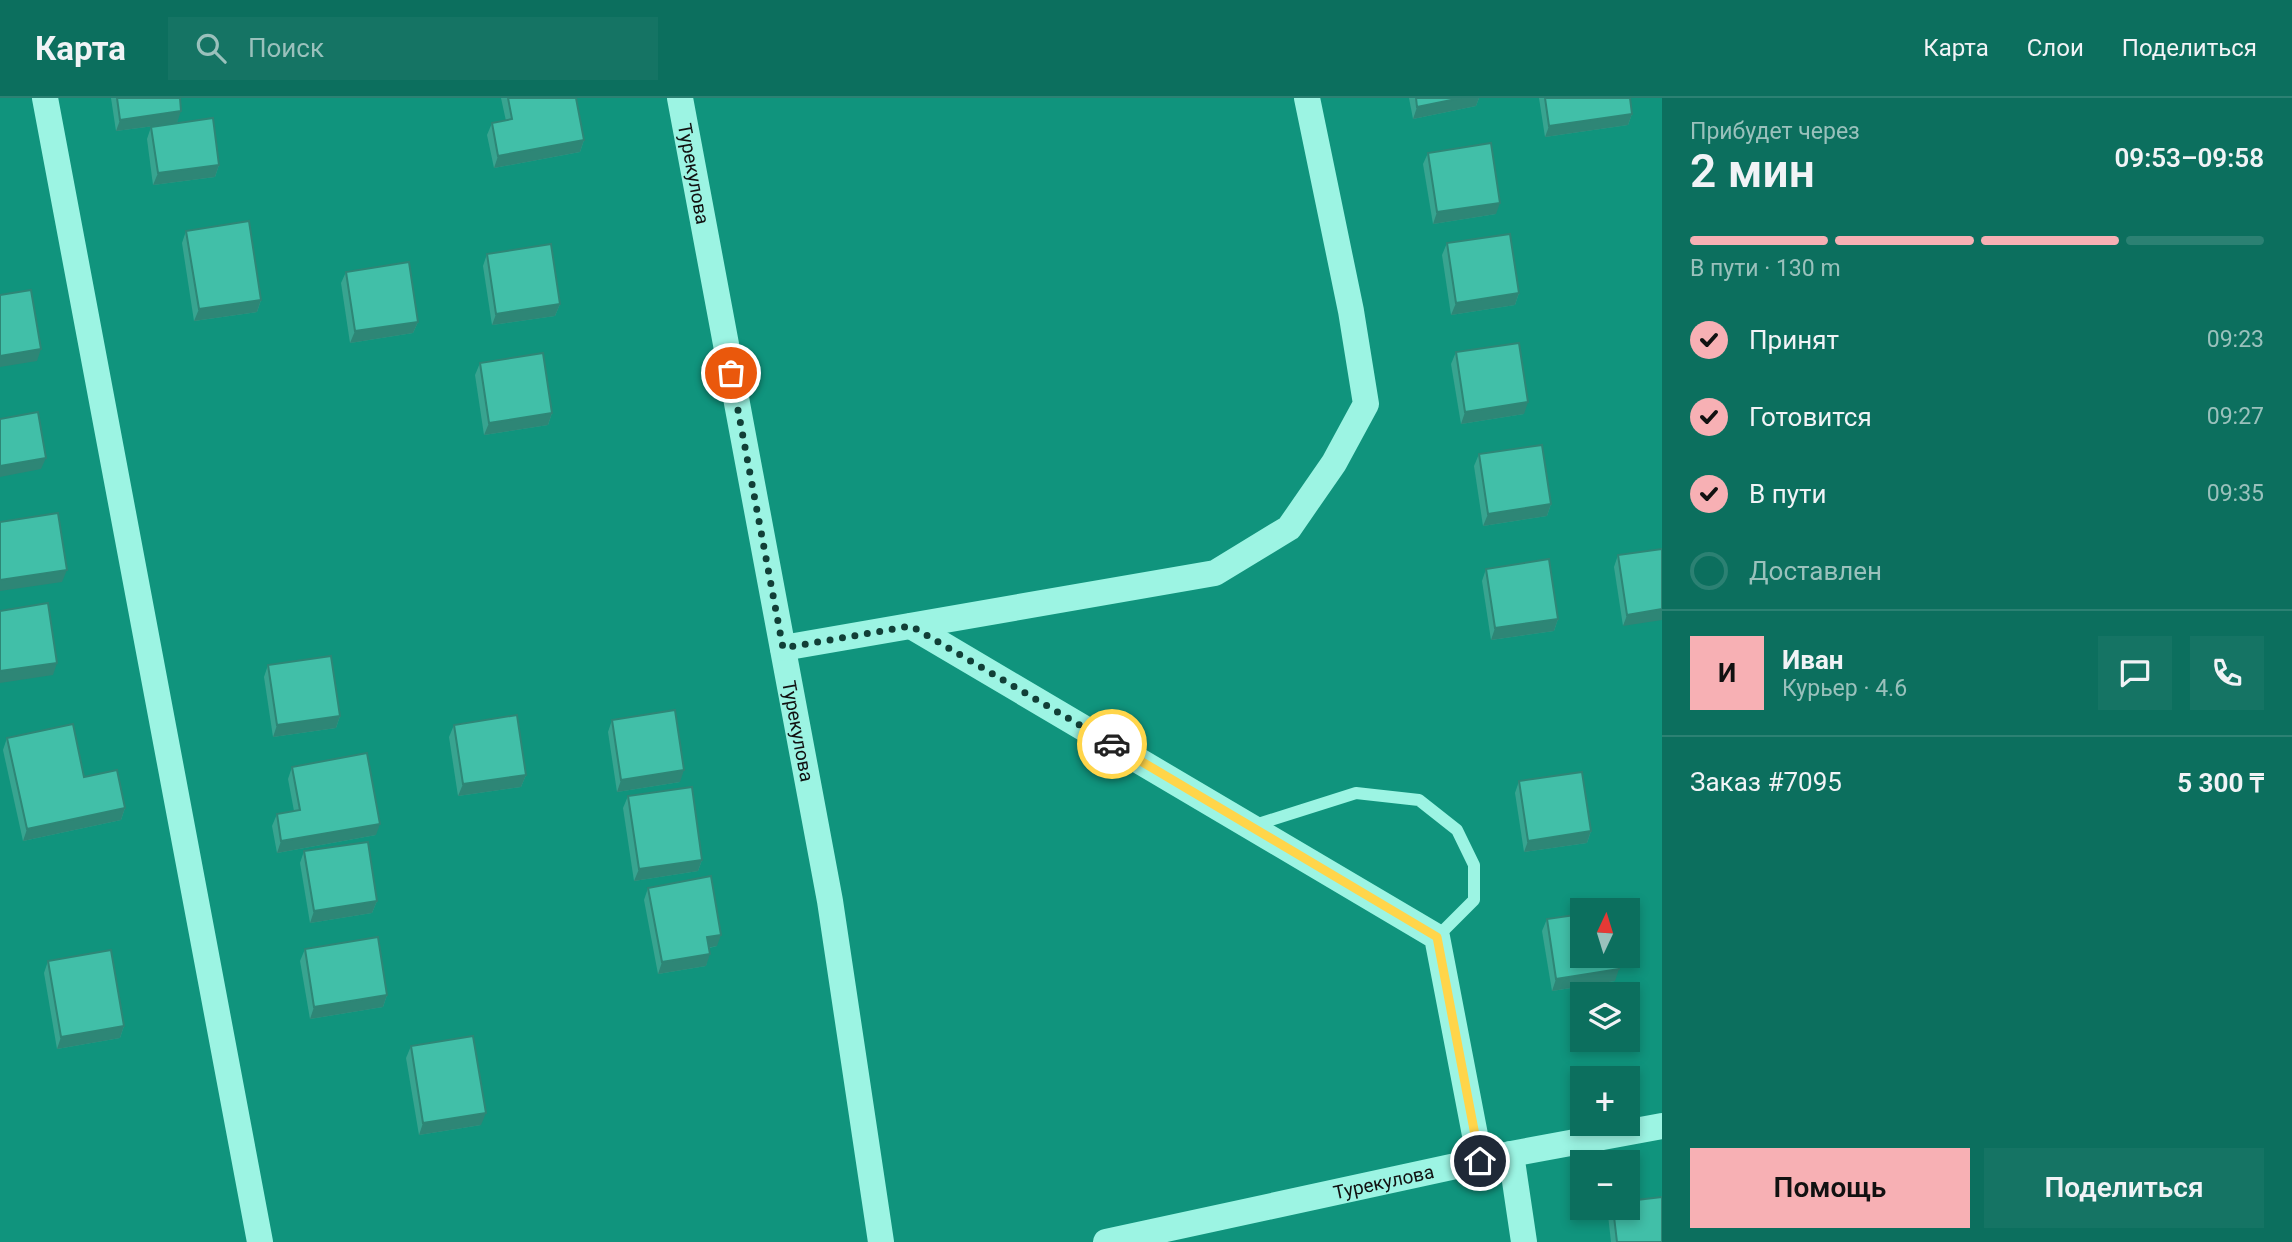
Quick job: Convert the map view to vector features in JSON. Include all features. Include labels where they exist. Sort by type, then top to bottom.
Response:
[{"type":"street","points":[[45,98],[260,1242]]},
{"type":"street","name":"Турекулова","points":[[680,98],[830,901],[881,1242]]},
{"type":"street","points":[[783,648],[1214,573],[1289,528],[1334,463],[1366,404],[1351,311],[1307,98]]},
{"type":"street","points":[[911,626],[1437,937],[1480,1161]]},
{"type":"street","name":"Турекулова","points":[[1106,1242],[1511,1154],[1662,1126]]},
{"type":"street","points":[[1511,1154],[1524,1242]]},
{"type":"lane","points":[[1251,827],[1356,793],[1419,800],[1457,830],[1474,865],[1474,900],[1437,937]]},
{"type":"building","points":[[117,98],[180,98],[181,111],[120,120]]},
{"type":"building","points":[[508,98],[576,98],[584,140],[498,156],[492,123],[512,119]]},
{"type":"building","points":[[1416,98],[1461,98],[1417,107]]},
{"type":"building","points":[[1545,98],[1630,98],[1632,114],[1549,126]]},
{"type":"building","points":[[213,118],[219,165],[158,173],[151,127]]},
{"type":"building","points":[[1491,143],[1500,203],[1437,212],[1428,153]]},
{"type":"building","points":[[249,221],[261,300],[199,309],[186,231]]},
{"type":"building","points":[[1510,234],[1519,293],[1456,303],[1447,243]]},
{"type":"building","points":[[551,244],[560,304],[496,314],[487,254]]},
{"type":"building","points":[[409,262],[418,322],[355,331],[346,272]]},
{"type":"building","points":[[31,290],[41,349],[0,356],[0,295]]},
{"type":"building","points":[[1519,343],[1528,402],[1465,412],[1456,352]]},
{"type":"building","points":[[543,353],[552,413],[489,423],[480,363]]},
{"type":"building","points":[[38,412],[46,458],[0,466],[0,419]]},
{"type":"building","points":[[1542,445],[1551,504],[1488,514],[1479,454]]},
{"type":"building","points":[[58,513],[67,570],[0,580],[0,522]]},
{"type":"building","points":[[1662,549],[1662,609],[1627,615],[1618,555]]},
{"type":"building","points":[[1549,559],[1558,619],[1495,628],[1486,569]]},
{"type":"building","points":[[48,603],[57,663],[0,671],[0,611]]},
{"type":"building","points":[[331,656],[340,716],[277,725],[268,665]]},
{"type":"building","points":[[675,710],[684,770],[621,780],[612,720]]},
{"type":"building","points":[[517,715],[526,775],[463,784],[454,725]]},
{"type":"building","points":[[73,724],[84,777],[117,770],[125,808],[27,829],[7,738]]},
{"type":"building","points":[[367,753],[380,824],[281,841],[277,814],[300,810],[292,767]]},
{"type":"building","points":[[1582,772],[1591,831],[1528,841],[1519,781]]},
{"type":"building","points":[[692,787],[702,860],[639,869],[628,796]]},
{"type":"building","points":[[368,842],[377,901],[314,911],[304,851]]},
{"type":"building","points":[[711,876],[721,935],[707,937],[710,954],[662,962],[648,888]]},
{"type":"building","points":[[1570,916],[1570,968],[1619,969],[1556,979],[1547,919]]},
{"type":"building","points":[[378,937],[387,995],[314,1007],[305,949]]},
{"type":"building","points":[[111,950],[124,1026],[61,1037],[48,961]]},
{"type":"building","points":[[473,1036],[486,1113],[423,1123],[411,1046]]},
{"type":"building","points":[[1662,1197],[1662,1242],[1617,1242],[1614,1220],[1640,1220],[1640,1200]]},
{"type":"way so far","points":[[731,373],[783,648],[911,626],[1112,744]]},
{"type":"route","points":[[1112,744],[1437,937],[1480,1161]]}]
